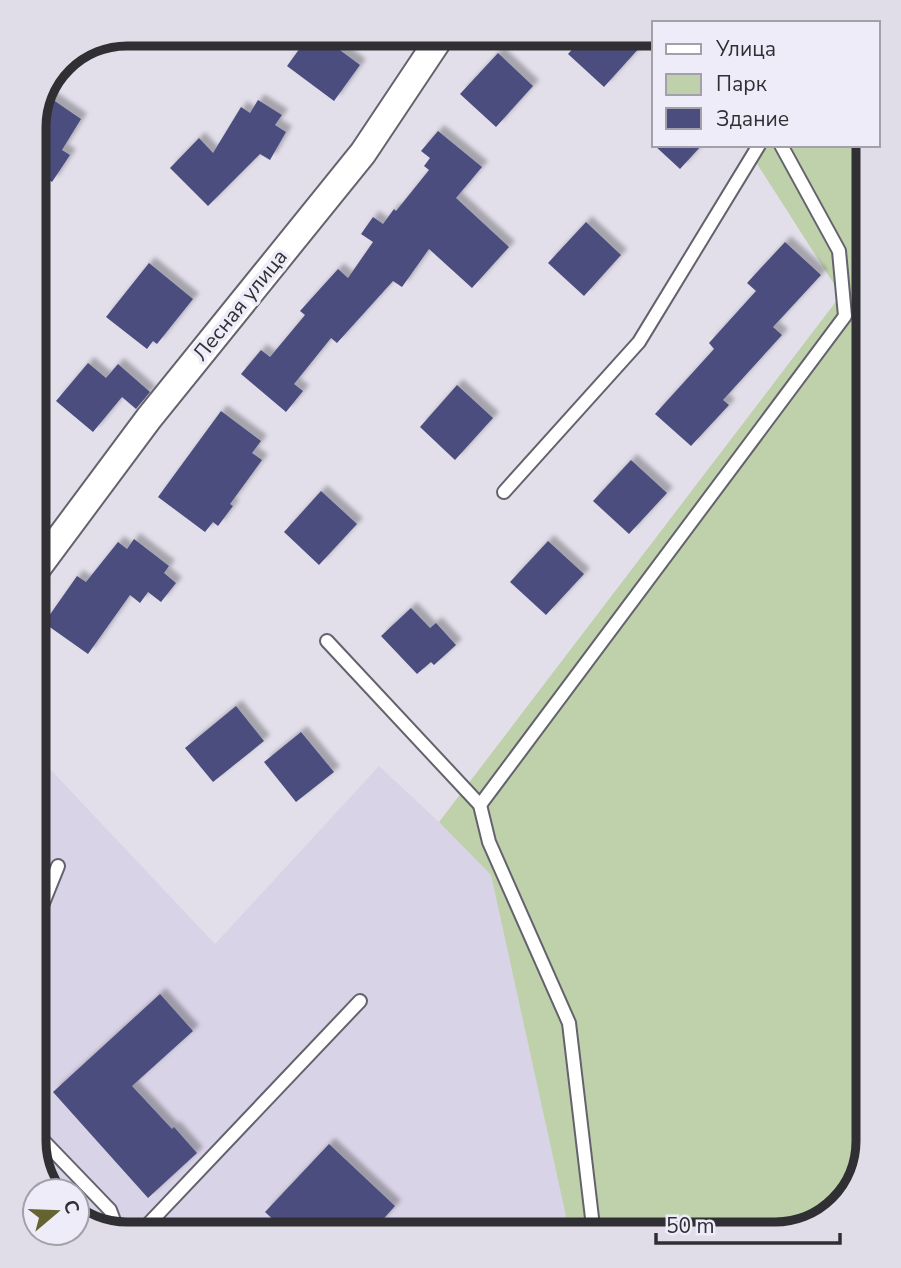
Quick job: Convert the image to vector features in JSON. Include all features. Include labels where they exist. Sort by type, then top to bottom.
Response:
[{"type":"street","name":"Лесная улица","points":[[46,557],[149,418],[363,153],[434,46]]},
{"type":"lane","points":[[504,492],[639,342],[759,147]]},
{"type":"lane","points":[[480,805],[845,316],[839,251],[782,147]]},
{"type":"lane","points":[[327,641],[480,805],[489,842],[569,1023],[592,1222]]},
{"type":"lane","points":[[46,896],[58,866]]},
{"type":"lane","points":[[150,1222],[360,1001]]},
{"type":"lane","points":[[46,1144],[110,1210],[114,1221]]},
{"type":"shaded area","points":[[379,766],[491,875],[567,1222],[121,1222],[91,1214],[91,1177],[54,1177],[46,1152],[46,771],[49,768],[215,944]]},
{"type":"green space","points":[[746,147],[856,147],[856,1142],[853,1162],[845,1182],[832,1199],[815,1212],[795,1220],[567,1222],[491,875],[439,822],[841,295]]},
{"type":"building","points":[[302,46],[334,46],[360,65],[334,101],[287,66]]},
{"type":"building","points":[[575,46],[641,46],[604,87],[568,54]]},
{"type":"building","points":[[498,53],[533,86],[496,127],[460,94]]},
{"type":"building","points":[[51,99],[81,119],[62,150],[70,155],[52,182],[46,178],[46,121]]},
{"type":"building","points":[[258,100],[282,115],[275,125],[286,132],[270,160],[260,154],[208,206],[170,168],[199,138],[213,153],[241,107],[250,113]]},
{"type":"building","points":[[438,131],[482,167],[456,198],[509,247],[472,288],[429,249],[402,287],[393,281],[337,343],[331,338],[294,384],[303,391],[286,412],[241,374],[261,350],[270,357],[305,315],[300,311],[338,269],[348,278],[373,242],[361,234],[373,217],[383,224],[429,170],[424,166],[430,158],[421,151]]},
{"type":"building","points":[[656,147],[700,147],[680,169]]},
{"type":"building","points":[[586,222],[621,255],[584,296],[548,263]]},
{"type":"building","points":[[785,242],[821,275],[773,327],[782,335],[723,400],[729,405],[691,446],[655,414],[714,349],[709,343],[756,291],[747,283]]},
{"type":"building","points":[[149,263],[193,299],[157,344],[153,341],[147,349],[106,317]]},
{"type":"building","points":[[88,363],[106,378],[118,364],[150,392],[136,409],[122,397],[93,432],[56,401]]},
{"type":"building","points":[[457,385],[493,418],[455,460],[420,427]]},
{"type":"building","points":[[221,411],[261,441],[252,453],[262,460],[230,504],[233,506],[218,526],[213,522],[205,532],[158,497]]},
{"type":"building","points":[[631,460],[667,493],[629,534],[593,501]]},
{"type":"building","points":[[321,491],[357,524],[319,565],[284,532]]},
{"type":"building","points":[[134,539],[169,566],[164,573],[176,583],[161,602],[148,592],[140,603],[130,595],[88,654],[46,624],[46,620],[77,576],[86,582],[118,542],[127,549]]},
{"type":"building","points":[[548,541],[584,574],[546,615],[510,582]]},
{"type":"building","points":[[411,608],[430,628],[436,623],[456,645],[434,665],[431,662],[417,674],[381,636]]},
{"type":"building","points":[[236,706],[264,741],[213,782],[185,748]]},
{"type":"building","points":[[301,732],[334,772],[296,802],[264,762]]},
{"type":"building","points":[[160,994],[193,1031],[132,1086],[197,1153],[148,1198],[53,1092]]},
{"type":"building","points":[[329,1144],[395,1206],[381,1222],[276,1222],[265,1212]]}]
